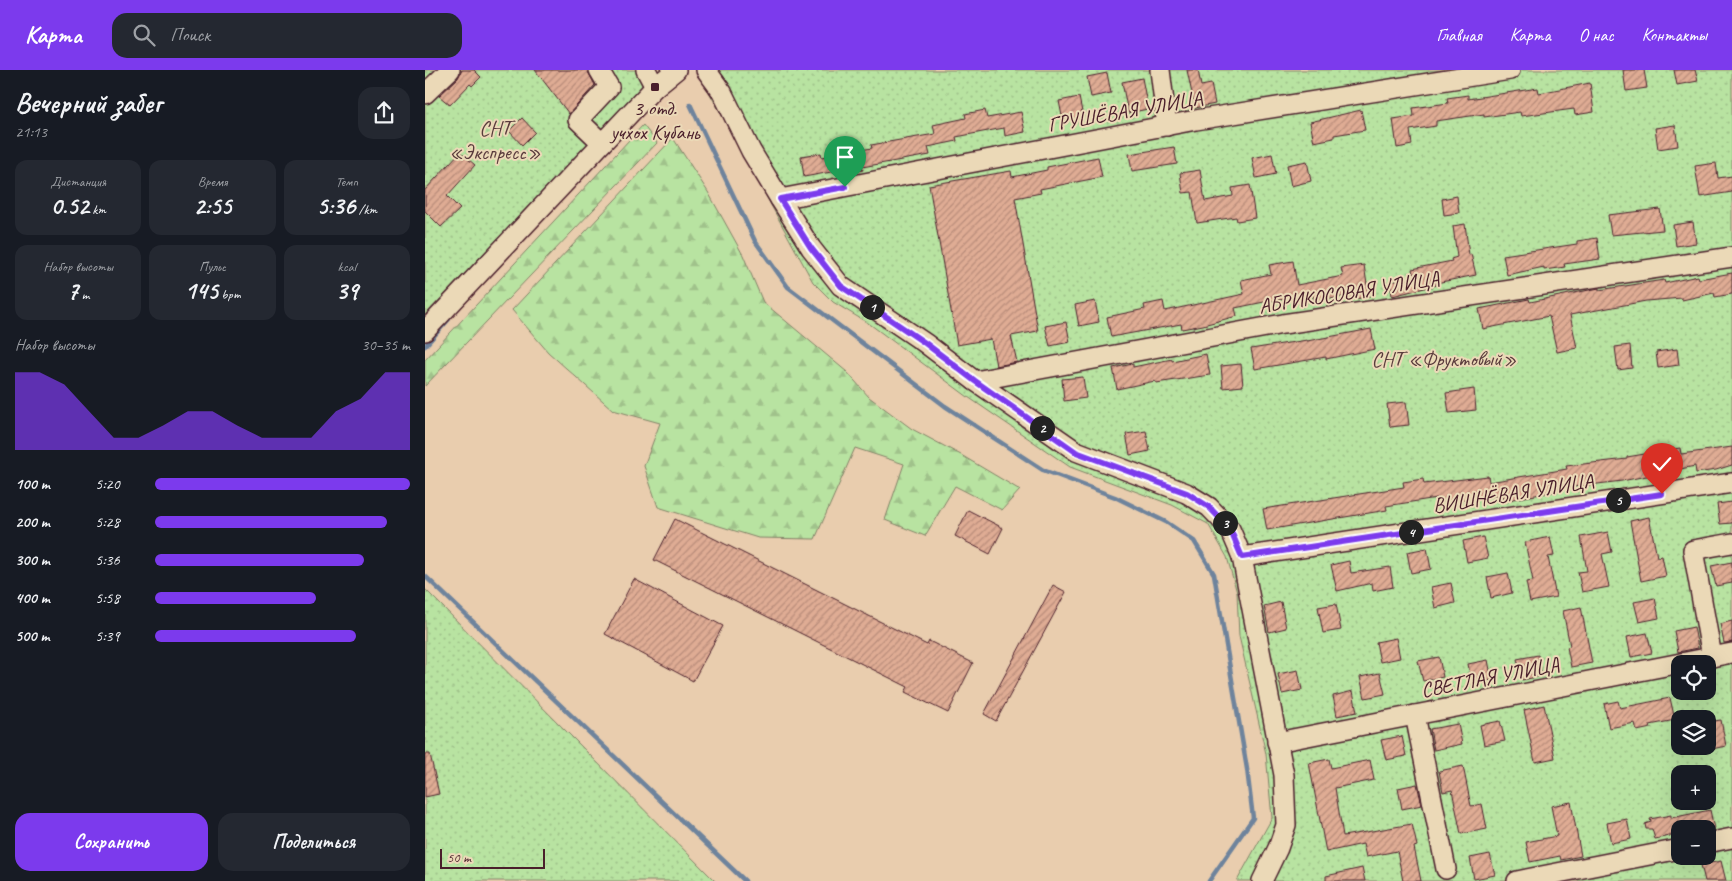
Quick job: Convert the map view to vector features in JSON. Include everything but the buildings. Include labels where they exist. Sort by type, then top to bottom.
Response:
[{"type":"street","points":[[425,94],[449,70]]},
{"type":"street","points":[[599,70],[609,87],[578,120],[602,144]]},
{"type":"street","points":[[646,70],[655,87]]},
{"type":"street","points":[[425,331],[655,87],[676,70]]},
{"type":"street","points":[[706,70],[722,92],[751,151],[780,199],[811,248],[841,286],[925,343],[975,381],[1076,452],[1187,493],[1209,507],[1230,529],[1242,557],[1284,775],[1286,825],[1278,848],[1262,881]]},
{"type":"street","points":[[1160,70],[1167,126]]},
{"type":"street","name":"ГРУШЁВАЯ УЛИЦА","points":[[780,199],[1167,126],[1510,70]]},
{"type":"street","name":"АБРИКОСОВАЯ УЛИЦА","points":[[975,381],[1283,324],[1732,257]]},
{"type":"street","name":"ВИШНЁВАЯ УЛИЦА","points":[[1242,557],[1732,483]]},
{"type":"street","points":[[1712,655],[1693,550],[1732,543]]},
{"type":"street","name":"СВЕТЛАЯ УЛИЦА","points":[[1716,656],[1732,653]]},
{"type":"street","name":"СВЕТЛАЯ УЛИЦА","points":[[1277,742],[1671,665]]},
{"type":"street","points":[[1415,715],[1446,869]]},
{"type":"street","points":[[1716,841],[1732,838]]},
{"type":"street","points":[[1517,881],[1671,850]]},
{"type":"green space","name":"СНТ «Экспресс»","points":[[425,70],[658,70],[425,315]]},
{"type":"green space","name":"СНТ «Фруктовый»","points":[[697,70],[1732,70],[1732,881],[1237,881],[1272,818],[1266,754],[1239,636],[1237,593],[1227,557],[1208,524],[1172,505],[1070,467],[968,397],[871,325],[833,302],[813,282]]},
{"type":"green space","points":[[643,125],[657,143],[425,386],[425,360]]},
{"type":"green space","points":[[673,138],[708,192],[743,255],[763,302],[847,372],[869,397],[912,429],[1020,490],[1002,510],[955,486],[925,536],[885,520],[904,464],[855,448],[815,539],[758,538],[658,507],[644,466],[660,423],[613,410],[548,352],[512,310]]},
{"type":"green space","points":[[425,589],[715,881],[425,881]]},
{"type":"waterway","points":[[690,104],[755,241],[788,287],[945,406],[1043,470],[1115,497],[1166,522],[1194,541],[1214,574],[1247,769],[1253,818],[1209,881]]},
{"type":"waterway","points":[[425,346],[449,319]]},
{"type":"waterway","points":[[425,576],[745,881]]},
{"type":"place","name":"3 отд. учхох Кубань","points":[[655,87]]},
{"type":"route","points":[[845,187],[780,199],[811,248],[841,286],[925,343],[975,381],[1076,452],[1187,493],[1209,507],[1230,529],[1242,557],[1662,494]]}]
